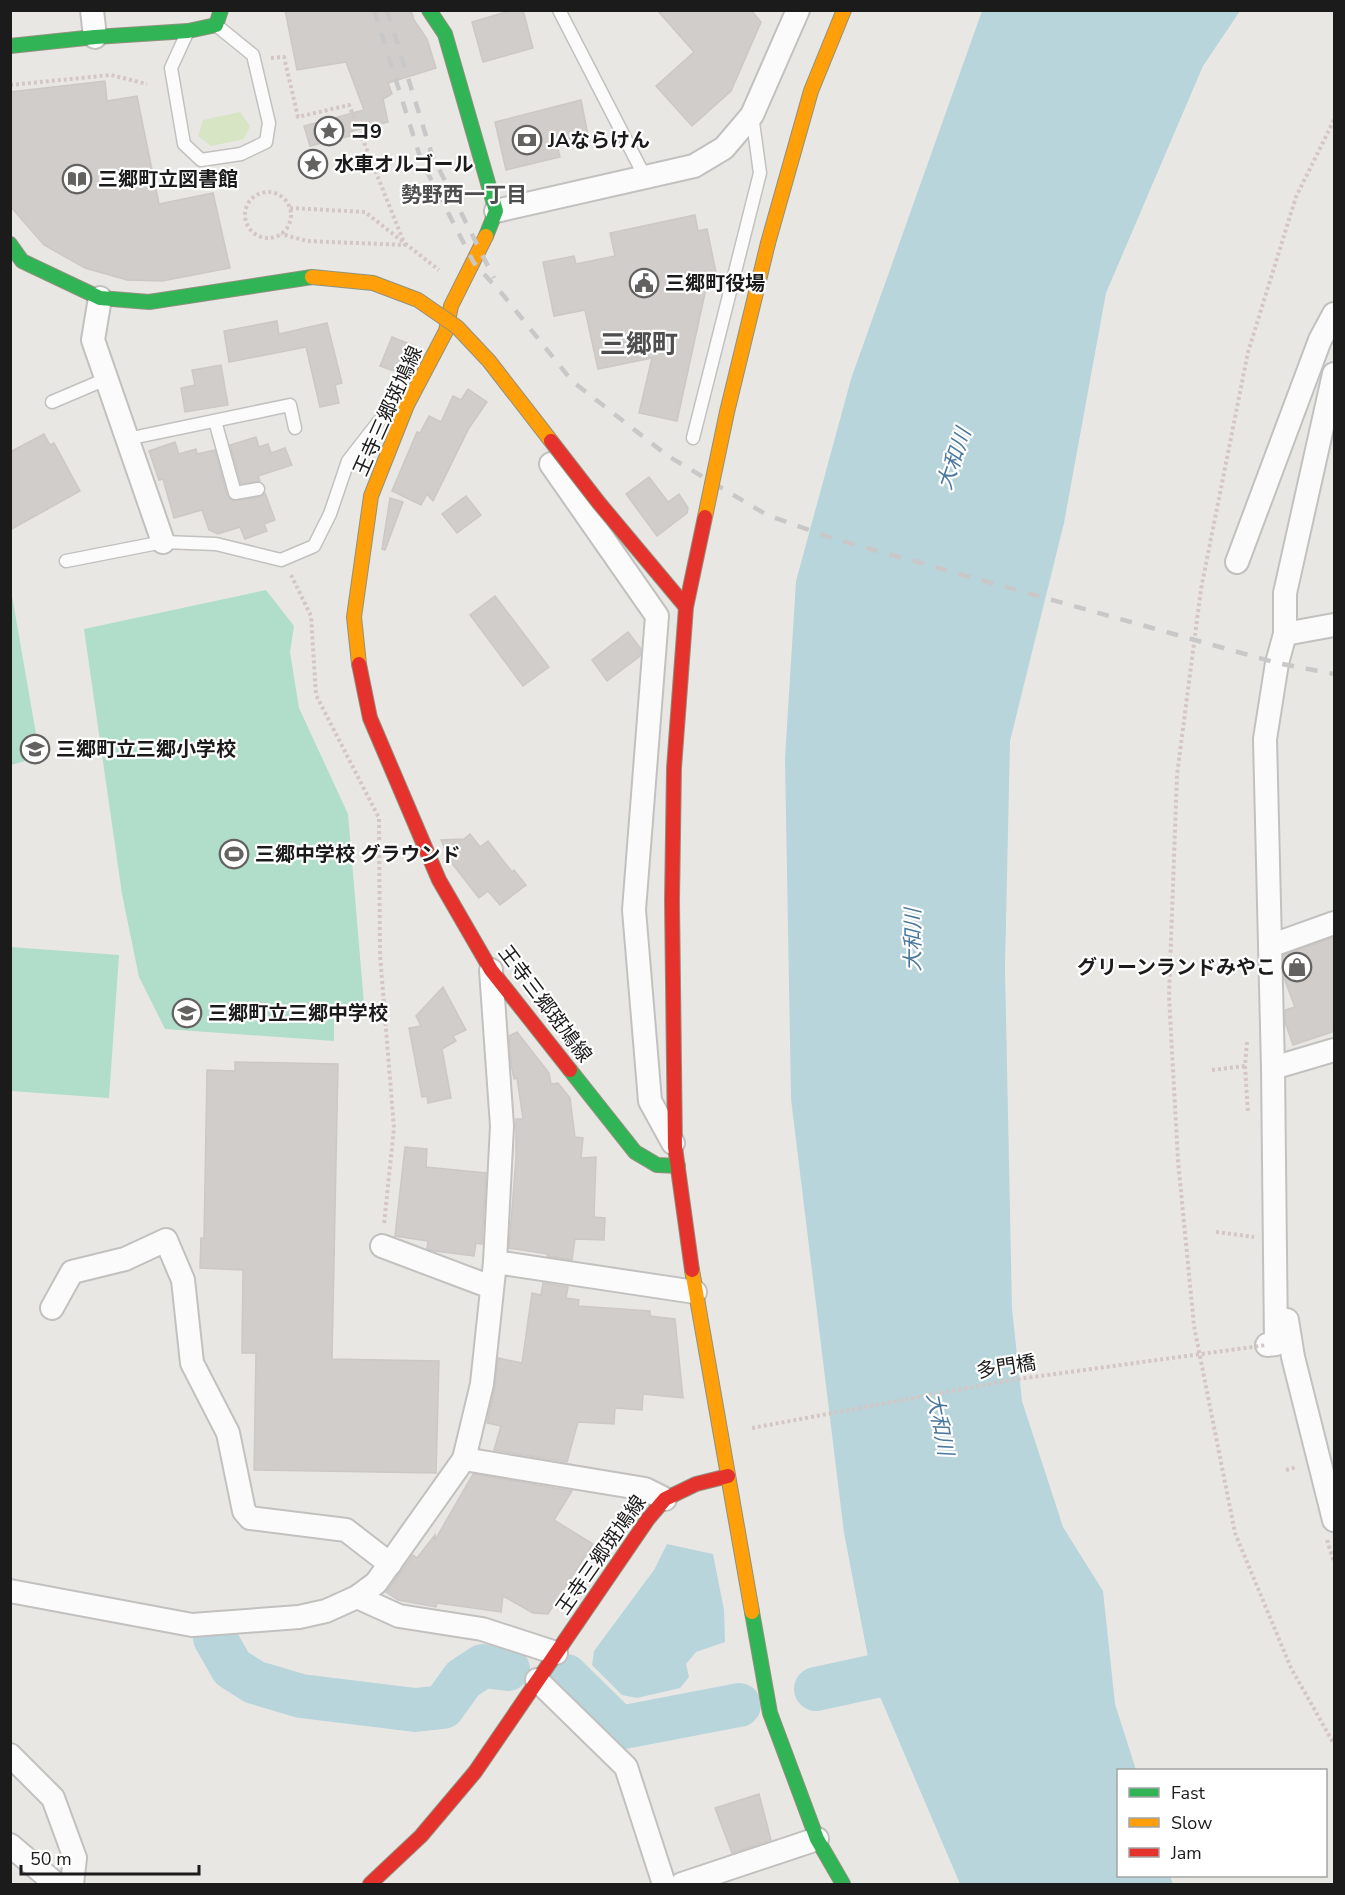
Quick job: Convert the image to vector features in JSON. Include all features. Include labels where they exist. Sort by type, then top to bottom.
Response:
[{"type":"street","points":[[92,10],[95,37]]},
{"type":"street","points":[[10,46],[95,37],[188,31],[216,26],[221,10]]},
{"type":"street","points":[[429,10],[445,34],[496,211],[694,166],[724,148],[752,116],[791,15]]},
{"type":"street","points":[[843,1884],[818,1839],[770,1713],[695,1292],[677,1156],[672,901],[674,768],[686,607],[727,412],[768,243],[811,91],[844,10]]},
{"type":"street","name":"王寺三郷斑鳩線","points":[[496,211],[480,251],[451,306],[446,331],[407,405],[371,496],[354,617],[360,673],[370,718],[439,880],[491,970],[635,1152],[657,1166],[677,1156]]},
{"type":"street","points":[[10,244],[22,261],[100,298],[149,302],[312,277],[373,283],[418,300],[458,327],[489,360],[599,503],[686,607]]},
{"type":"street","points":[[100,298],[93,340],[163,542]]},
{"type":"street","points":[[1237,562],[1320,340],[1335,314]]},
{"type":"street","points":[[446,331],[489,376],[657,616],[634,910],[650,1101],[677,1156]]},
{"type":"street","points":[[1267,1345],[1276,1344],[1267,1241],[1274,1068],[1265,739],[1277,663],[1285,634],[1285,593],[1335,374]]},
{"type":"street","points":[[1285,634],[1335,625]]},
{"type":"street","points":[[1270,946],[1335,923]]},
{"type":"street","points":[[10,1591],[192,1625],[299,1617],[326,1611],[357,1598],[376,1582],[390,1564],[464,1459],[482,1384],[495,1262],[502,1126],[491,970]]},
{"type":"street","points":[[1274,1068],[1335,1050]]},
{"type":"street","points":[[52,1308],[72,1272],[125,1259],[166,1240],[183,1280],[192,1363],[228,1433],[244,1510],[250,1518],[346,1530],[390,1564]]},
{"type":"street","points":[[1267,1241],[1293,1357],[1335,1520]]},
{"type":"street","points":[[382,1246],[491,1287]]},
{"type":"street","points":[[495,1262],[695,1292]]},
{"type":"street","points":[[464,1459],[645,1489],[665,1499]]},
{"type":"street","name":"王寺三郷斑鳩線","points":[[370,1884],[390,1877],[421,1836],[476,1772],[648,1519],[665,1499],[696,1484],[728,1476]]},
{"type":"street","points":[[357,1598],[399,1616],[482,1629],[556,1653]]},
{"type":"street","points":[[537,1680],[626,1767],[664,1884]]},
{"type":"street","points":[[10,1755],[53,1798],[75,1858],[72,1884]]},
{"type":"street","points":[[682,1884],[818,1839]]},
{"type":"street","points":[[10,1845],[56,1884]]},
{"type":"lane","points":[[559,10],[645,177]]},
{"type":"lane","points":[[188,31],[171,68],[184,144],[201,160],[241,154],[266,141],[269,123],[253,55],[216,26]]},
{"type":"lane","points":[[693,438],[760,173],[752,116]]},
{"type":"lane","points":[[52,402],[106,379]]},
{"type":"lane","points":[[127,439],[290,405],[296,428]]},
{"type":"lane","points":[[66,561],[163,542],[216,544],[281,560],[314,546],[330,514],[348,461],[382,416],[407,405]]},
{"type":"lane","points":[[215,421],[236,493],[258,489]]},
{"type":"path","points":[[270,58],[284,57],[298,117],[350,105],[405,245]]},
{"type":"path","points":[[10,85],[111,75],[147,84]]},
{"type":"path","points":[[1335,120],[1296,197],[1248,352],[1203,578],[1177,775],[1169,996],[1178,1161],[1194,1326],[1234,1533],[1291,1668],[1335,1744]]},
{"type":"path","points":[[281,234],[290,222],[290,208],[282,197],[261,193],[254,197],[246,210],[246,218],[253,232],[267,238],[281,234],[307,241],[405,245]]},
{"type":"path","points":[[290,208],[365,212],[461,286]]},
{"type":"path","points":[[281,560],[296,584],[310,616],[316,695],[379,818],[380,954],[394,1128],[382,1246]]},
{"type":"path","points":[[1212,1070],[1245,1066]]},
{"type":"path","points":[[1216,1232],[1267,1241]]},
{"type":"path","name":"多門橋","points":[[752,1428],[1011,1380],[1267,1345]]},
{"type":"path","points":[[1286,1470],[1300,1466]]},
{"type":"green space","points":[[240,112],[250,126],[244,139],[211,146],[198,136],[203,120]]},
{"type":"green space","points":[[11,590],[40,757],[11,765]]},
{"type":"green space","name":"三郷中学校 グラウンド","points":[[266,590],[294,626],[290,652],[299,708],[348,814],[364,1004],[334,1009],[334,1041],[165,1029],[139,977],[122,894],[84,629]]},
{"type":"green space","points":[[11,947],[119,955],[109,1098],[11,1091]]},
{"type":"water","name":"大和川","points":[[982,11],[1240,11],[1203,66],[1106,293],[1064,523],[1010,741],[1005,968],[1012,1309],[1022,1401],[1063,1527],[1103,1591],[1115,1704],[1136,1769],[1117,1769],[1117,1877],[1170,1877],[1173,1884],[960,1884],[872,1678],[844,1533],[791,1099],[785,758],[796,581],[851,379]]},
{"type":"water","points":[[667,1544],[713,1554],[724,1610],[725,1642],[696,1652],[686,1664],[689,1677],[680,1688],[637,1698],[622,1695],[592,1665],[594,1651],[654,1570]]},
{"type":"building","points":[[285,10],[411,10],[414,20],[427,39],[436,68],[388,83],[392,94],[383,99],[388,122],[349,132],[350,136],[310,146],[304,126],[364,110],[346,62],[297,70]]},
{"type":"building","points":[[513,10],[523,10],[533,48],[483,62],[472,22]]},
{"type":"building","points":[[657,10],[751,10],[761,22],[731,91],[692,126],[656,86],[694,52]]},
{"type":"building","points":[[105,81],[107,101],[137,96],[159,204],[213,193],[230,268],[162,281],[127,280],[85,268],[44,245],[10,206],[10,92]]},
{"type":"building","name":"JAならけん","points":[[581,100],[588,135],[556,142],[560,157],[506,170],[495,122]]},
{"type":"building","points":[[695,215],[698,231],[707,229],[718,282],[707,284],[677,421],[639,413],[652,358],[598,369],[585,310],[554,316],[543,262],[574,256],[576,264],[615,256],[610,233]]},
{"type":"building","points":[[277,321],[279,334],[327,323],[342,383],[335,385],[339,403],[320,407],[306,347],[229,362],[224,331]]},
{"type":"building","points":[[392,337],[417,347],[403,374],[380,366]]},
{"type":"building","points":[[221,365],[228,405],[185,412],[181,388],[195,385],[192,370]]},
{"type":"building","points":[[468,389],[487,402],[469,428],[433,501],[427,494],[421,505],[392,491],[417,432],[420,433],[429,416],[441,422],[453,396],[461,400]]},
{"type":"building","points":[[44,434],[50,445],[54,443],[80,491],[10,530],[10,452]]},
{"type":"building","points":[[256,437],[259,447],[268,444],[271,453],[285,448],[292,465],[258,476],[260,481],[241,484],[230,445]]},
{"type":"building","points":[[175,442],[179,454],[196,449],[197,454],[215,450],[227,495],[232,501],[259,497],[265,493],[275,520],[264,524],[267,531],[245,539],[240,527],[218,534],[209,530],[202,510],[174,518],[163,479],[159,480],[149,451]]},
{"type":"building","points":[[649,477],[668,502],[679,494],[688,508],[687,513],[657,536],[626,494]]},
{"type":"building","points":[[466,496],[481,515],[457,533],[442,514]]},
{"type":"building","points":[[390,498],[403,502],[385,550],[382,549]]},
{"type":"building","points":[[495,596],[549,667],[523,686],[470,615]]},
{"type":"building","points":[[628,632],[641,649],[640,656],[607,681],[592,660]]},
{"type":"building","points":[[470,834],[480,847],[488,841],[512,872],[514,870],[526,885],[500,905],[488,891],[479,898],[451,862],[441,840],[464,839]]},
{"type":"building","points":[[1335,937],[1335,1031],[1293,1045],[1285,1022],[1285,1010],[1295,1007],[1284,978],[1284,955]]},
{"type":"building","points":[[443,987],[466,1030],[453,1036],[456,1041],[442,1049],[451,1098],[428,1103],[427,1096],[422,1097],[409,1028],[421,1026],[416,1016]]},
{"type":"building","points":[[517,1032],[549,1073],[551,1084],[558,1083],[570,1098],[575,1137],[583,1138],[581,1158],[596,1157],[594,1217],[605,1218],[604,1240],[575,1239],[572,1260],[509,1248],[516,1158],[516,1119],[523,1119],[517,1078],[514,1079],[511,1064],[509,1036]]},
{"type":"building","points":[[235,1062],[338,1064],[332,1359],[439,1361],[436,1473],[254,1470],[256,1353],[242,1353],[243,1270],[200,1268],[201,1238],[204,1238],[207,1070],[235,1071]]},
{"type":"building","points":[[405,1147],[427,1149],[426,1167],[486,1173],[482,1244],[476,1243],[474,1256],[434,1251],[427,1249],[428,1241],[395,1236]]},
{"type":"building","points":[[543,1283],[568,1287],[566,1298],[579,1300],[578,1306],[650,1311],[650,1316],[675,1319],[683,1398],[643,1394],[642,1410],[615,1408],[614,1424],[578,1422],[567,1462],[494,1450],[501,1426],[487,1423],[495,1387],[498,1358],[522,1363],[532,1293],[541,1295]]},
{"type":"building","points":[[473,1474],[572,1491],[554,1520],[593,1544],[548,1614],[533,1613],[503,1596],[501,1612],[437,1603],[436,1607],[398,1600],[386,1592],[413,1555],[417,1558],[435,1535],[435,1540]]},
{"type":"building","points":[[759,1794],[771,1840],[732,1853],[715,1808]]},
{"type":"waterway","points":[[215,1638],[232,1668],[254,1682],[301,1696],[415,1710],[443,1707],[463,1679],[483,1666],[508,1669]]},
{"type":"waterway","points":[[816,1689],[931,1664]]},
{"type":"waterway","points":[[566,1676],[619,1728],[739,1705]]},
{"type":"railway","points":[[374,10],[421,160],[474,263],[504,296],[572,381],[668,456],[767,515],[835,539],[1277,663],[1334,674]]},
{"type":"railway","points":[[387,10],[432,155],[494,278]]},
{"type":"traffic: fast","points":[[10,46],[95,37],[188,31],[216,25],[221,10]]},
{"type":"traffic: fast","points":[[429,10],[445,34],[496,211],[486,236]]},
{"type":"traffic: fast","points":[[10,244],[22,261],[100,298],[149,302],[312,277]]},
{"type":"traffic: fast","points":[[570,1070],[635,1152],[657,1165],[678,1166]]},
{"type":"traffic: fast","points":[[752,1612],[770,1713],[817,1839],[843,1884]]},
{"type":"traffic: slow","points":[[768,243],[811,91],[844,10]]},
{"type":"traffic: slow","points":[[359,664],[354,617],[371,496],[407,405],[446,331],[451,306],[486,236]]},
{"type":"traffic: slow","points":[[705,517],[727,412],[768,243]]},
{"type":"traffic: slow","points":[[312,277],[373,283],[418,300],[457,327],[489,361],[551,441]]},
{"type":"traffic: slow","points":[[692,1270],[752,1612]]},
{"type":"traffic: jam","points":[[551,441],[599,503],[686,607]]},
{"type":"traffic: jam","points":[[672,901],[674,768],[686,607],[705,517]]},
{"type":"traffic: jam","points":[[359,664],[370,718],[439,880],[491,970],[570,1070]]},
{"type":"traffic: jam","points":[[672,901],[675,1147],[692,1270]]},
{"type":"traffic: jam","points":[[370,1884],[421,1836],[475,1772],[648,1519],[665,1499],[696,1484],[728,1476]]},
{"type":"place","name":"コ9","points":[[329,131]]},
{"type":"place","name":"JAならけん","points":[[527,140]]},
{"type":"place","name":"水車オルゴール","points":[[313,164]]},
{"type":"place","name":"三郷町立図書館","points":[[77,179]]},
{"type":"place","name":"三郷町役場","points":[[644,283]]},
{"type":"place","name":"三郷町立三郷小学校","points":[[35,749]]},
{"type":"place","name":"三郷中学校 グラウンド","points":[[234,854]]},
{"type":"place","name":"グリーンランドみやこ","points":[[1297,967]]},
{"type":"place","name":"三郷町立三郷中学校","points":[[187,1013]]},
{"type":"district","name":"勢野西一丁目","points":[[464,195]]},
{"type":"district","name":"三郷町","points":[[639,344]]}]
